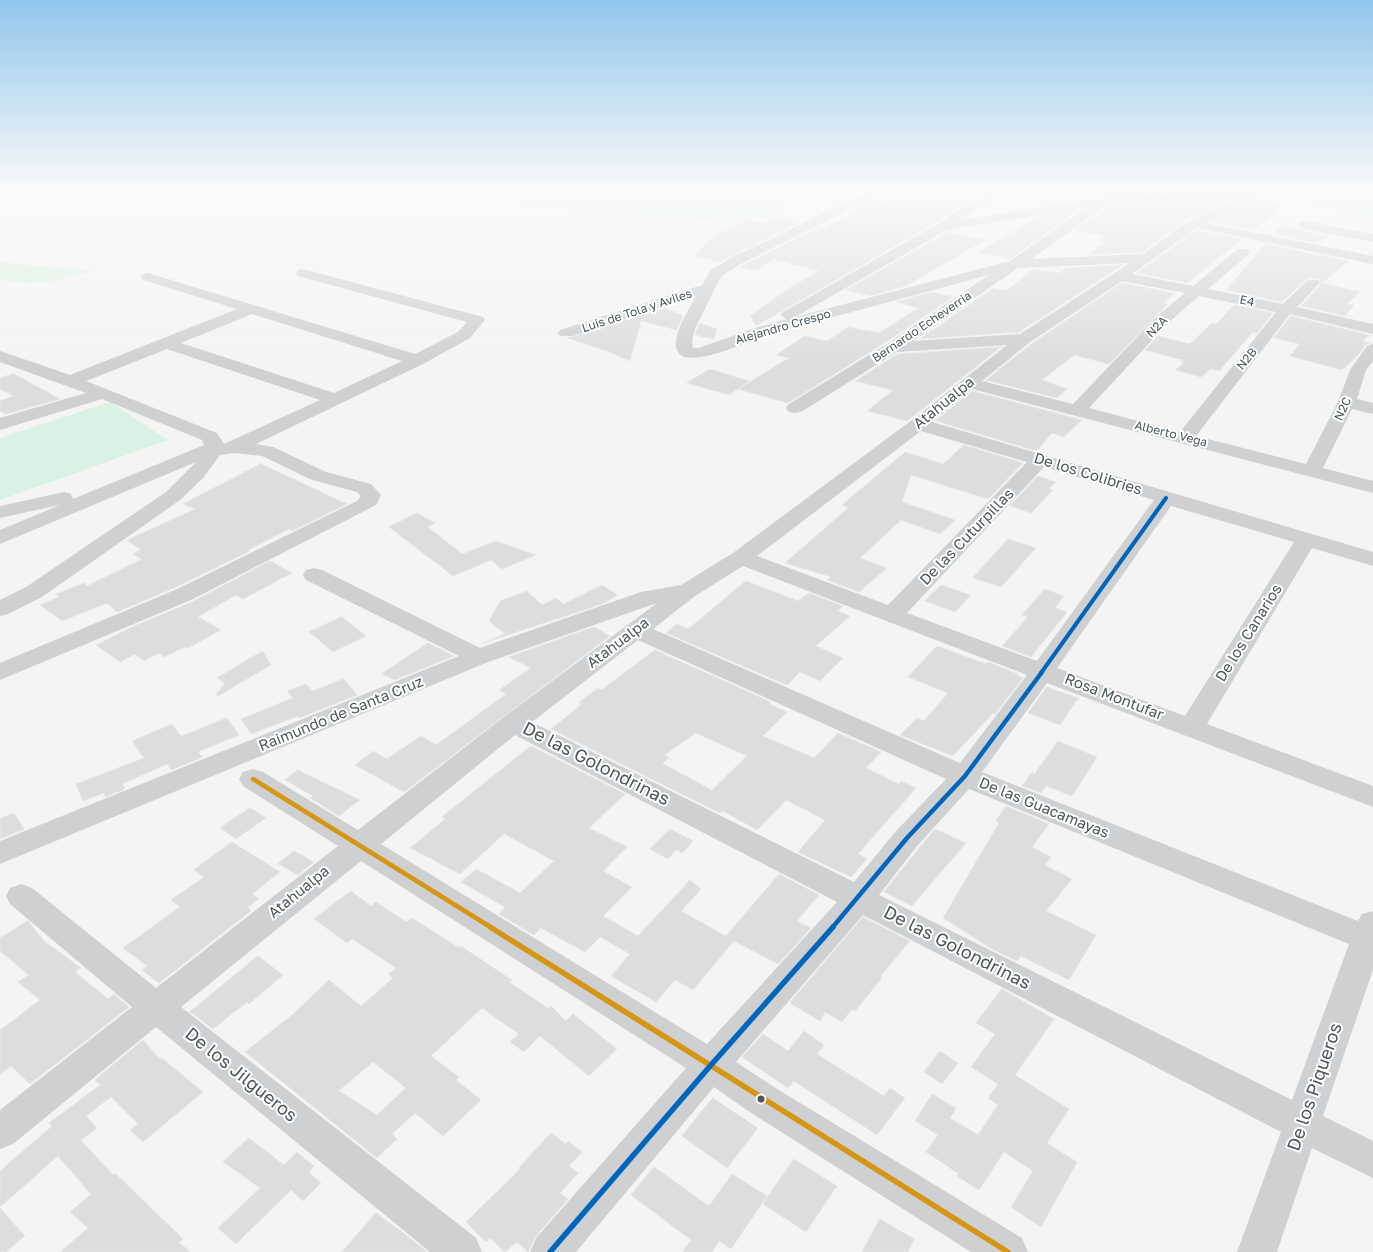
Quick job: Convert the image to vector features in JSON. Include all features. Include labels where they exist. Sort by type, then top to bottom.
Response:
[{"type":"street","name":"Alejandro Crespo","points":[[761,248],[729,264],[716,273],[686,329],[685,351],[694,354],[702,353],[761,331],[1015,264],[1147,258]]},
{"type":"street","points":[[761,331],[906,248]]},
{"type":"street","name":"Bernardo Echeverria","points":[[795,408],[893,347],[1037,248]]},
{"type":"street","name":"Atahualpa","points":[[0,1132],[513,723],[687,591],[741,558],[918,424],[1024,339],[1161,248]]},
{"type":"street","points":[[1317,248],[1373,260]]},
{"type":"street","name":"N2A","points":[[1078,410],[1162,320],[1243,252]]},
{"type":"street","points":[[0,538],[214,447],[223,450],[235,447],[417,360],[464,335],[478,320],[303,273]]},
{"type":"street","name":"E4","points":[[1120,276],[1197,290],[1373,329]]},
{"type":"street","points":[[148,277],[417,360]]},
{"type":"street","name":"N2B","points":[[1185,437],[1286,309],[1313,283]]},
{"type":"street","name":"Luis de Tola y Aviles","points":[[566,334],[644,307],[708,288]]},
{"type":"street","points":[[71,381],[251,309]]},
{"type":"street","points":[[893,347],[1024,339]]},
{"type":"street","points":[[166,343],[335,400]]},
{"type":"street","name":"N2C","points":[[1312,470],[1347,402],[1358,370],[1373,349]]},
{"type":"street","points":[[0,356],[104,393],[210,437],[214,447],[208,459],[196,474],[173,496],[34,592],[0,608]]},
{"type":"street","name":"Alberto Vega","points":[[969,383],[1185,437],[1373,487]]},
{"type":"street","points":[[0,424],[104,393]]},
{"type":"street","points":[[1347,402],[1373,409]]},
{"type":"street","name":"De los Colibries","points":[[918,424],[1373,559]]},
{"type":"street","points":[[0,672],[84,635],[183,596],[369,501],[371,495],[364,488],[319,476],[266,452],[235,447]]},
{"type":"street","name":"De las Cuturpillas","points":[[893,614],[1040,460]]},
{"type":"street","points":[[0,512],[132,483]]},
{"type":"street","points":[[550,1252],[859,898],[907,838],[965,776],[1043,671],[1166,498]]},
{"type":"street","name":"De los Canarios","points":[[1192,727],[1307,539]]},
{"type":"street","name":"Rosa Montufar","points":[[741,558],[1373,797]]},
{"type":"street","points":[[314,574],[479,657]]},
{"type":"street","name":"Raimundo de Santa Cruz","points":[[0,853],[479,657],[649,596],[687,591]]},
{"type":"street","name":"De las Guacamayas","points":[[636,630],[965,776],[1371,934]]},
{"type":"street","name":"De las Golondrinas","points":[[513,723],[1373,1160]]},
{"type":"street","points":[[253,779],[357,846],[712,1065],[761,1099],[1008,1252]]},
{"type":"street","name":"De los Jilgueros","points":[[21,896],[156,1007],[462,1252]]},
{"type":"street","name":"De los Piqueros","points":[[1257,1252],[1371,934]]},
{"type":"green space","points":[[0,262],[92,271],[54,281],[27,283],[0,280]]},
{"type":"green space","points":[[110,402],[168,440],[0,500],[0,438]]},
{"type":"building","points":[[702,248],[747,248],[720,262],[695,256]]},
{"type":"building","points":[[777,248],[891,248],[756,326],[750,316],[791,287],[819,271],[774,259],[756,270],[740,267]]},
{"type":"building","points":[[919,248],[971,248],[906,286],[870,296],[846,290]]},
{"type":"building","points":[[984,248],[1025,248],[1010,259],[978,252]]},
{"type":"building","points":[[1098,248],[1148,248],[1143,252],[1089,255]]},
{"type":"building","points":[[1171,248],[1230,248],[1187,283],[1137,273]]},
{"type":"building","points":[[1262,248],[1288,248],[1349,261],[1322,283],[1360,292],[1347,304],[1354,305],[1345,316],[1301,306],[1321,284],[1318,278],[1307,279],[1282,302],[1226,290]]},
{"type":"building","points":[[1123,265],[1019,332],[920,339],[993,288],[1006,291],[1033,269],[1060,273],[1066,268]]},
{"type":"building","points":[[1122,283],[1175,293],[1164,303],[1168,304],[1109,364],[1074,355],[1042,380],[1067,389],[1057,398],[986,380],[1031,344]]},
{"type":"building","points":[[932,292],[953,297],[886,342],[788,403],[738,389],[789,358],[776,355],[805,336],[827,341],[848,327],[879,333],[918,308],[896,302]]},
{"type":"building","points":[[1234,305],[1273,313],[1257,333],[1253,332],[1219,371],[1210,369],[1201,377],[1175,370],[1184,363],[1181,362],[1183,360],[1145,350],[1158,336],[1190,344],[1212,323],[1216,324]]},
{"type":"building","points":[[664,308],[683,316],[677,330],[641,321],[630,361],[568,338]]},
{"type":"building","points":[[1291,316],[1369,335],[1363,341],[1370,343],[1365,345],[1359,354],[1342,370],[1290,356],[1300,344],[1274,338]]},
{"type":"building","points":[[700,323],[717,329],[714,339],[695,335]]},
{"type":"building","points":[[1001,347],[907,421],[867,411],[893,390],[855,381],[898,354]]},
{"type":"building","points":[[710,369],[749,381],[729,395],[687,383]]},
{"type":"building","points":[[14,374],[60,399],[6,414],[0,411],[0,401],[14,396],[0,389],[0,378]]},
{"type":"building","points":[[972,391],[1082,420],[1064,437],[1052,433],[1037,451],[936,421]]},
{"type":"building","points":[[964,445],[1023,463],[988,499],[911,475],[902,502],[955,520],[940,534],[901,520],[860,558],[887,568],[859,592],[827,580],[831,577],[785,563],[849,507],[842,505],[905,452],[943,464]]},
{"type":"building","points":[[261,464],[347,504],[292,531],[289,529],[248,550],[250,551],[174,588],[117,612],[107,603],[62,621],[40,605],[59,597],[56,594],[84,583],[87,586],[142,559],[133,554],[141,550],[127,540],[195,509],[183,504]]},
{"type":"building","points":[[1038,476],[1056,482],[1049,489],[1053,490],[1031,513],[1010,506]]},
{"type":"building","points":[[417,513],[435,523],[428,527],[462,554],[496,541],[536,555],[502,569],[491,560],[453,576],[389,527]]},
{"type":"building","points":[[1008,539],[1036,548],[1001,587],[973,578]]},
{"type":"building","points":[[270,561],[292,573],[243,599],[236,595],[198,617],[221,630],[188,648],[185,647],[164,657],[159,653],[144,661],[135,654],[120,662],[96,645],[134,626],[192,602]]},
{"type":"building","points":[[746,581],[798,601],[809,593],[843,606],[838,611],[850,616],[816,646],[843,658],[820,681],[800,672],[787,685],[666,633],[677,624],[688,629]]},
{"type":"building","points":[[602,585],[618,595],[602,604],[483,643],[505,634],[489,621],[500,601],[527,591],[542,605],[556,598],[563,604]]},
{"type":"building","points":[[941,585],[971,595],[955,612],[925,601]]},
{"type":"building","points":[[1045,589],[1064,596],[1055,608],[1067,612],[1031,657],[1002,646],[1028,617],[1022,615]]},
{"type":"building","points":[[342,617],[366,636],[333,652],[309,632]]},
{"type":"building","points":[[594,627],[610,636],[404,792],[355,765],[373,751],[387,759],[421,736],[436,745],[506,694],[499,690],[531,668],[509,657]]},
{"type":"building","points":[[428,643],[454,656],[395,680],[382,674]]},
{"type":"building","points":[[937,646],[986,664],[988,662],[1018,674],[1016,675],[1023,678],[995,714],[993,713],[953,756],[900,735],[917,718],[924,721],[948,693],[908,677]]},
{"type":"building","points":[[655,650],[771,702],[769,704],[787,712],[763,736],[814,758],[838,733],[881,752],[866,768],[899,784],[901,781],[916,788],[858,854],[867,859],[851,877],[798,852],[825,820],[786,800],[757,830],[723,811],[720,813],[551,729],[581,705],[579,702],[598,688],[601,690]],"holes":[[[696,733],[747,756],[712,790],[662,763],[669,758],[665,755]]]},
{"type":"building","points":[[263,651],[271,665],[218,696],[216,694],[225,683],[217,678]]},
{"type":"building","points":[[344,679],[357,695],[299,718],[298,716],[251,734],[241,719],[293,698],[287,691],[306,684],[312,691]]},
{"type":"building","points":[[1047,687],[1078,698],[1060,725],[1028,713]]},
{"type":"building","points":[[227,718],[239,735],[198,752],[203,757],[171,770],[167,764],[122,784],[125,789],[105,797],[104,793],[83,801],[76,784],[144,758],[132,741],[172,724],[181,736]]},
{"type":"building","points":[[1058,741],[1097,757],[1072,796],[1046,786],[1041,793],[1022,786],[1032,772],[1034,774]]},
{"type":"building","points":[[531,746],[625,794],[589,828],[627,847],[603,871],[632,887],[603,916],[638,936],[690,880],[701,889],[681,911],[726,936],[779,874],[819,895],[797,921],[811,928],[778,964],[734,941],[693,990],[675,980],[656,1002],[611,976],[630,954],[600,937],[585,952],[541,928],[534,935],[499,914],[505,907],[461,882],[476,869],[520,893],[554,861],[504,834],[460,874],[410,848],[445,819],[442,817]]},
{"type":"building","points":[[298,770],[360,800],[339,816],[310,798],[313,796],[285,780]]},
{"type":"building","points":[[1006,806],[1049,824],[1032,847],[1051,857],[1045,865],[1072,879],[1046,911],[1096,935],[1069,980],[1021,956],[1017,961],[992,949],[943,918],[999,823],[996,821]]},
{"type":"building","points":[[250,808],[266,818],[236,839],[220,828]]},
{"type":"building","points":[[14,813],[24,829],[0,839],[0,819]]},
{"type":"building","points":[[670,829],[693,841],[682,853],[676,850],[668,859],[650,849]]},
{"type":"building","points":[[935,829],[966,843],[912,906],[884,892]]},
{"type":"building","points":[[232,842],[280,872],[252,894],[259,899],[248,907],[251,911],[159,983],[142,970],[147,966],[123,948],[180,907],[171,900],[204,877],[194,870]]},
{"type":"building","points":[[294,851],[314,862],[298,875],[278,864]]},
{"type":"building","points":[[351,891],[371,906],[376,902],[406,922],[412,918],[458,947],[461,946],[512,980],[509,982],[548,1008],[551,1006],[566,1021],[573,1014],[617,1049],[589,1076],[540,1036],[524,1052],[510,1042],[519,1034],[482,1008],[431,1056],[459,1077],[456,1080],[481,1100],[443,1136],[415,1113],[392,1134],[397,1139],[377,1158],[245,1052],[293,1014],[329,980],[361,1006],[393,978],[388,974],[396,968],[352,939],[347,943],[314,919]],"holes":[[[373,1062],[406,1088],[377,1115],[339,1091]]]},
{"type":"building","points":[[863,917],[910,941],[855,1011],[852,1009],[842,1022],[825,1012],[820,1021],[790,1003]]},
{"type":"building","points":[[28,921],[44,941],[81,968],[75,972],[108,999],[114,994],[129,1007],[30,1084],[11,1066],[0,1074],[0,1030],[40,1000],[18,982],[29,975],[0,951],[0,938]]},
{"type":"building","points":[[258,956],[283,975],[249,1004],[247,1002],[213,1029],[190,1012]]},
{"type":"building","points":[[1002,989],[1054,1019],[1015,1075],[1069,1109],[1047,1143],[1077,1162],[1041,1227],[1011,1207],[1033,1171],[1004,1152],[979,1190],[926,1152],[938,1135],[915,1121],[932,1094],[956,1108],[950,1118],[978,1135],[998,1105],[988,1098],[998,1084],[971,1067],[995,1034],[976,1023]]},
{"type":"building","points":[[804,1031],[824,1045],[817,1054],[884,1096],[890,1088],[905,1098],[877,1135],[794,1081],[788,1088],[742,1057],[763,1034],[788,1051]]},
{"type":"building","points":[[143,1040],[160,1059],[162,1058],[203,1092],[143,1142],[130,1130],[138,1124],[111,1097],[86,1116],[97,1128],[81,1140],[113,1175],[115,1173],[183,1239],[179,1242],[190,1252],[60,1252],[88,1228],[70,1212],[91,1194],[58,1156],[0,1207],[0,1171],[52,1126],[49,1123],[100,1085],[95,1080]]},
{"type":"building","points":[[940,1051],[958,1063],[942,1084],[924,1072]]},
{"type":"building","points":[[713,1098],[758,1128],[727,1168],[682,1136]]},
{"type":"building","points":[[551,1133],[566,1144],[568,1141],[582,1152],[569,1166],[578,1173],[560,1193],[568,1199],[535,1237],[528,1252],[517,1242],[505,1252],[490,1238],[486,1242],[466,1222],[520,1169]]},
{"type":"building","points":[[249,1138],[284,1165],[297,1152],[314,1166],[309,1172],[321,1183],[303,1201],[291,1190],[236,1244],[218,1228],[260,1188],[223,1162]]},
{"type":"building","points":[[794,1159],[837,1186],[806,1232],[763,1204]]},
{"type":"building","points":[[654,1167],[709,1206],[732,1174],[767,1196],[731,1249],[719,1241],[712,1252],[682,1252],[691,1240],[631,1195]]},
{"type":"building","points":[[0,1208],[25,1236],[6,1252],[0,1252]]},
{"type":"building","points":[[376,1213],[409,1237],[427,1252],[342,1252]]},
{"type":"building","points":[[880,1219],[914,1239],[908,1252],[862,1252]]},
{"type":"transit line","points":[[550,1252],[711,1065],[859,898],[907,838],[965,776],[1043,671],[1166,498]]},
{"type":"transit line","points":[[253,779],[1008,1252]]}]
